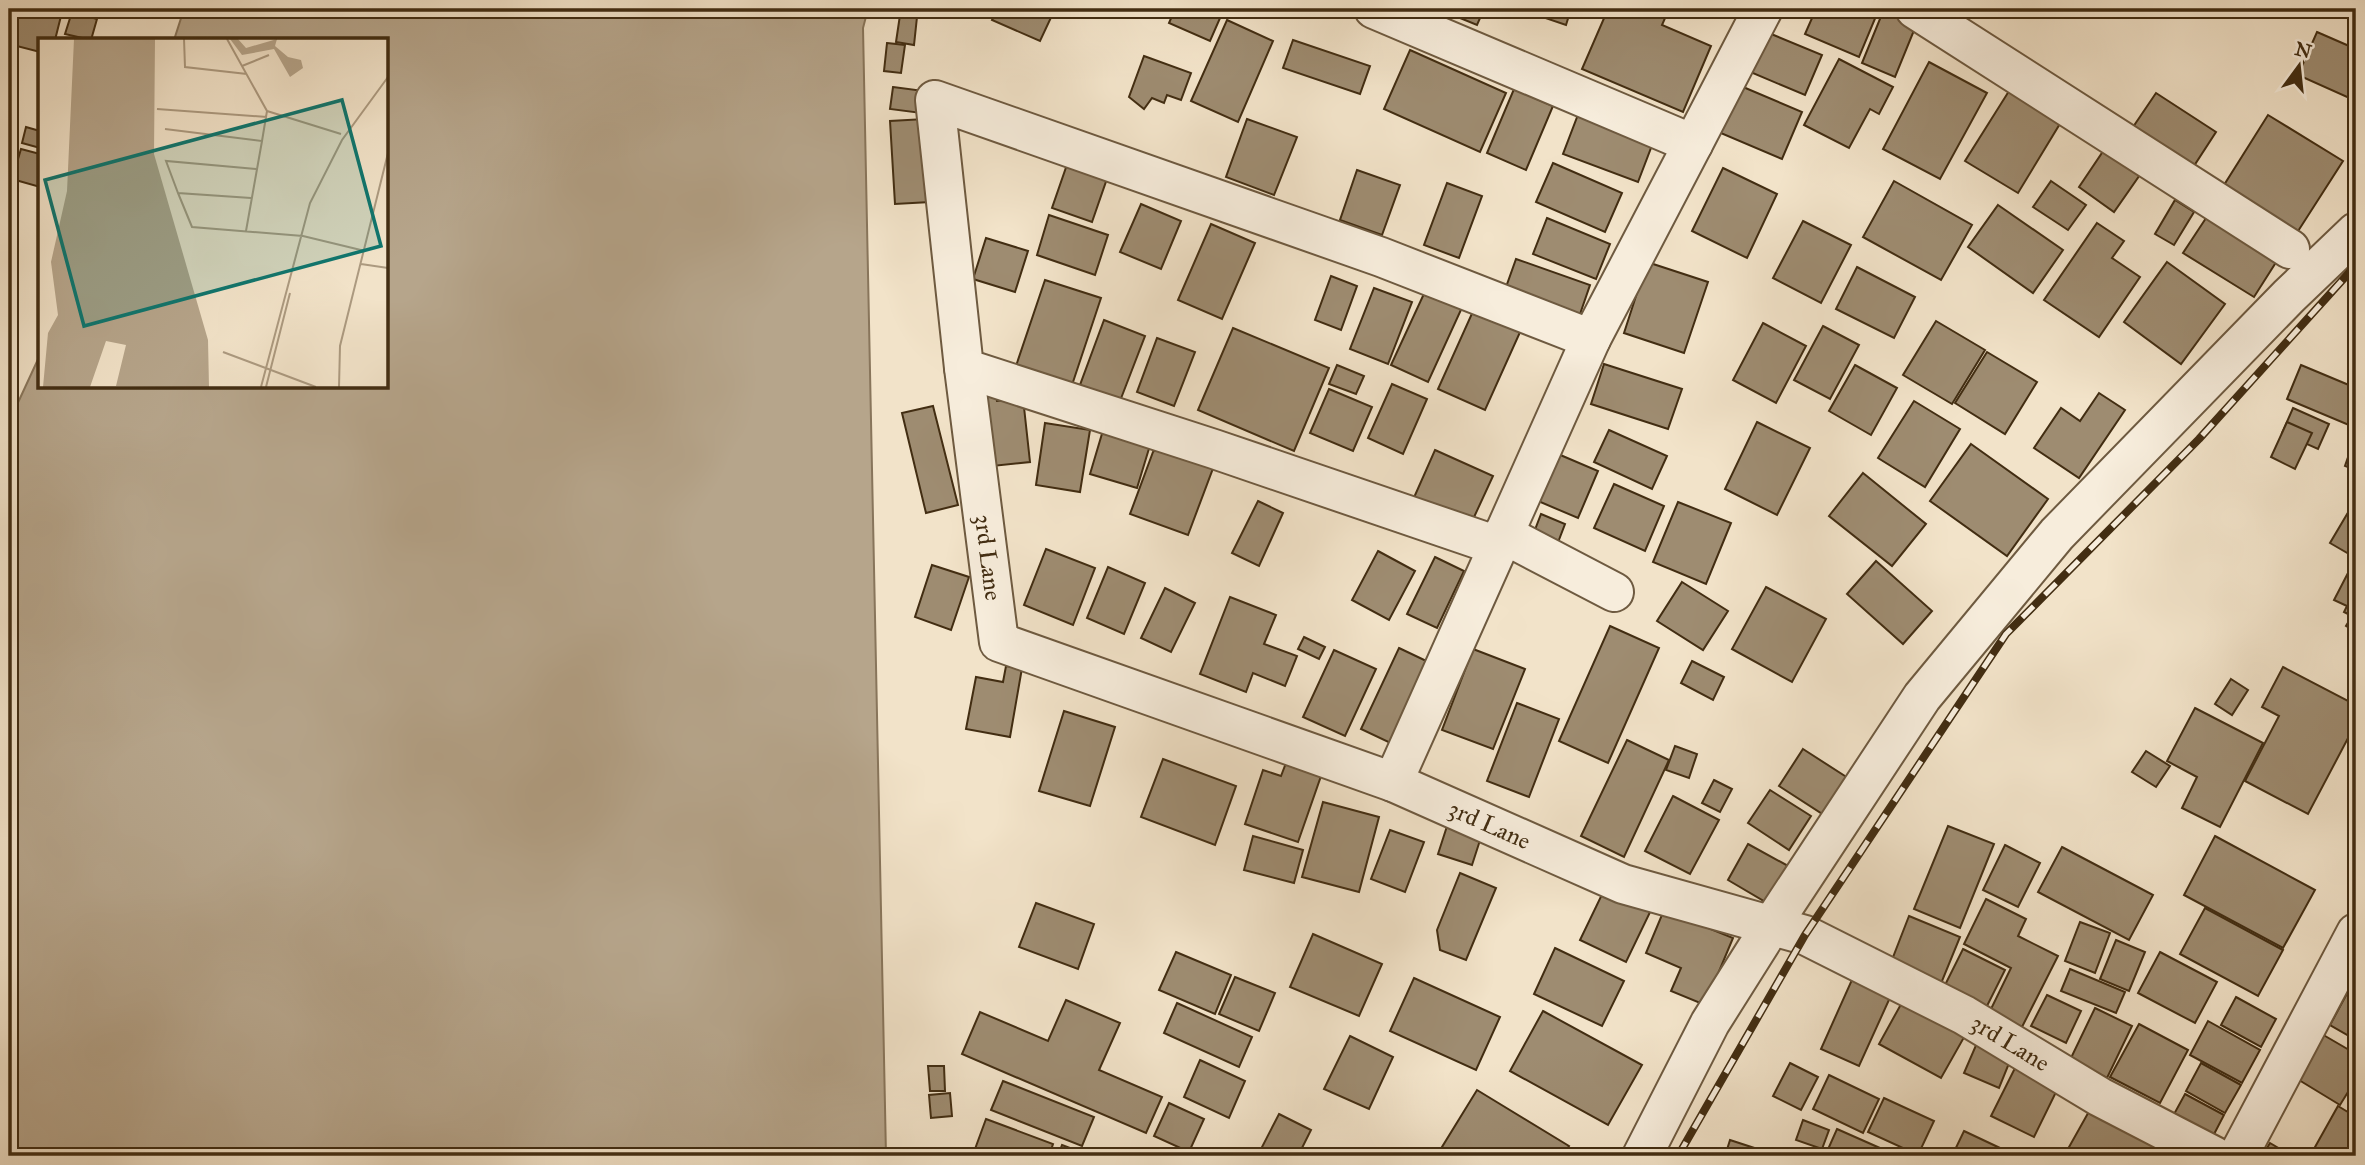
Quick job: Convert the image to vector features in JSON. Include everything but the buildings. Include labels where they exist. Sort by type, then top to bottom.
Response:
[{"type":"street","points":[[1374,9],[1693,144]]},
{"type":"street","points":[[1392,782],[1591,339],[1763,9]]},
{"type":"street","points":[[1915,9],[2290,249]]},
{"type":"street","points":[[1591,339],[1381,257],[935,100],[964,368],[1501,540],[1614,592]]},
{"type":"street","points":[[1643,1156],[1710,1023],[1922,697],[2057,534],[2289,296],[2356,232]]},
{"type":"street","name":"3rd Lane","points":[[964,368],[999,642],[1392,782],[1623,884],[1805,935],[1964,1015],[2100,1097],[2214,1156]]},
{"type":"street","points":[[2238,1156],[2356,933]]},
{"type":"shaded area","points":[[184,9],[868,9],[863,28],[886,1156],[9,1156],[9,422],[38,359],[38,388],[388,388],[388,38],[175,38]]},
{"type":"railway","points":[[1678,1156],[1805,935],[2006,634],[2199,439],[2356,265]]}]
